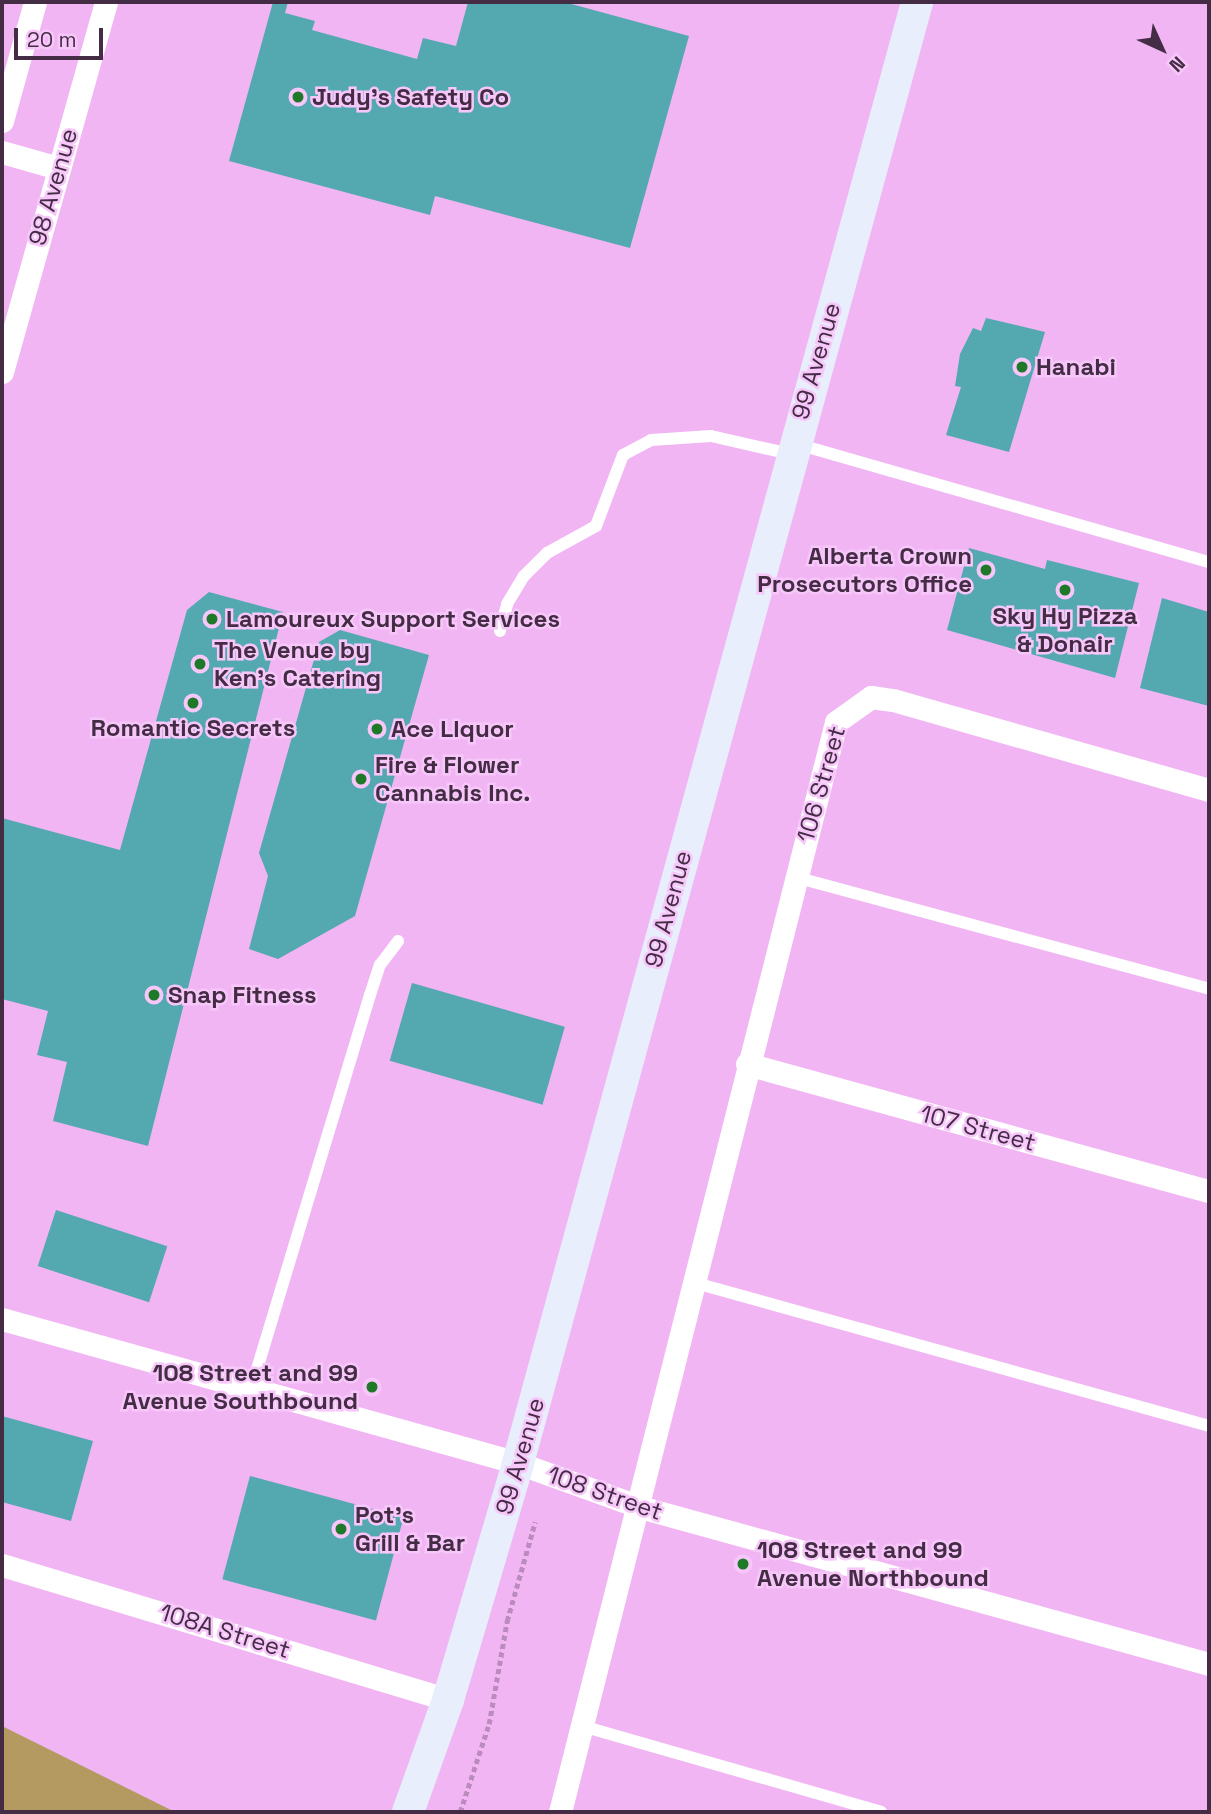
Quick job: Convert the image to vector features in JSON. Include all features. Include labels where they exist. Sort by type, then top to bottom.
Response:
[{"type":"main road","name":"99 Avenue","points":[[408,1812],[448,1700],[519,1464],[792,449],[917,2]]},
{"type":"street","points":[[2,121],[35,2]]},
{"type":"street","name":"98 Avenue","points":[[2,372],[106,2]]},
{"type":"street","points":[[2,152],[58,168]]},
{"type":"street","name":"106 Street","points":[[560,1812],[640,1507],[692,1282],[833,729],[844,712],[871,697],[1209,790]]},
{"type":"street","name":"107 Street","points":[[747,1064],[1209,1191]]},
{"type":"street","name":"108 Street","points":[[2,1319],[519,1464],[640,1507],[1209,1664]]},
{"type":"street","name":"108A Street","points":[[2,1565],[448,1700]]},
{"type":"lane","points":[[500,631],[507,604],[524,576],[547,553],[596,526],[623,455],[651,440],[711,436],[792,449],[1209,562]]},
{"type":"lane","points":[[795,877],[1209,989]]},
{"type":"lane","points":[[251,1389],[376,975],[398,941]]},
{"type":"lane","points":[[692,1282],[1209,1426]]},
{"type":"lane","points":[[582,1726],[881,1812]]},
{"type":"path","points":[[460,1812],[489,1724],[507,1621],[552,1475]]},
{"type":"shaded area","points":[[2,1726],[175,1812],[2,1812]]},
{"type":"building","points":[[273,2],[288,2],[285,13],[315,21],[312,30],[417,59],[423,38],[456,46],[468,2],[564,2],[689,36],[630,248],[435,196],[430,215],[229,161]]},
{"type":"building","points":[[986,318],[1045,332],[1009,452],[946,435],[961,387],[955,386],[960,354],[973,328],[981,331]]},
{"type":"building","points":[[969,548],[1045,569],[1047,560],[1139,583],[1115,678],[947,630]]},
{"type":"building","points":[[209,592],[283,612],[148,1146],[53,1121],[67,1062],[37,1055],[48,1011],[2,999],[2,818],[120,850],[187,610]]},
{"type":"building","points":[[1162,598],[1209,612],[1209,706],[1140,688]]},
{"type":"building","points":[[340,630],[429,655],[355,916],[278,959],[249,949],[268,876],[259,853],[319,642]]},
{"type":"building","points":[[412,983],[565,1027],[543,1105],[390,1061]]},
{"type":"building","points":[[56,1210],[167,1246],[149,1302],[38,1266]]},
{"type":"building","points":[[2,1416],[93,1441],[71,1521],[2,1502]]},
{"type":"building","points":[[250,1476],[404,1517],[376,1621],[222,1579]]},
{"type":"place","name":"Judy's Safety Co","points":[[298,97]]},
{"type":"place","name":"Hanabi","points":[[1022,367]]},
{"type":"place","name":"Alberta Crown Prosecutors Office","points":[[986,570]]},
{"type":"place","name":"Sky Hy Pizza & Donair","points":[[1065,590]]},
{"type":"place","name":"Lamoureux Support Services","points":[[212,619]]},
{"type":"place","name":"The Venue by Ken’s Catering","points":[[200,664]]},
{"type":"place","name":"Romantic Secrets","points":[[193,703]]},
{"type":"place","name":"Ace LIquor","points":[[377,729]]},
{"type":"place","name":"Fire & Flower Cannabis Inc.","points":[[361,779]]},
{"type":"place","name":"Snap Fitness","points":[[154,995]]},
{"type":"place","name":"108 Street and 99 Avenue Southbound","points":[[372,1387]]},
{"type":"place","name":"Pot's Grill & Bar","points":[[341,1529]]},
{"type":"place","name":"108 Street and 99 Avenue Northbound","points":[[743,1564]]}]
